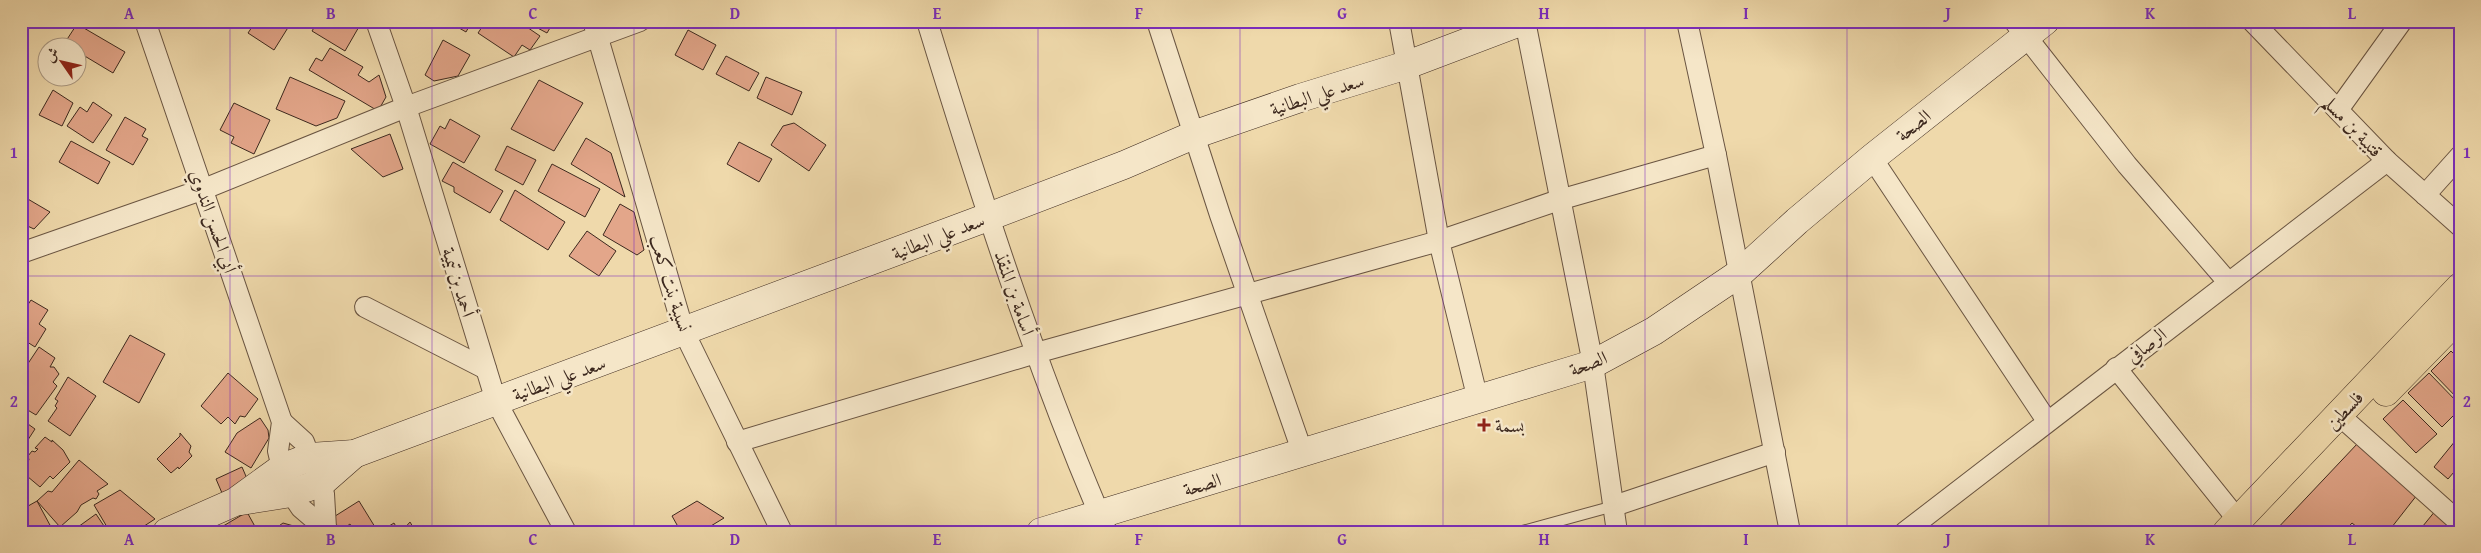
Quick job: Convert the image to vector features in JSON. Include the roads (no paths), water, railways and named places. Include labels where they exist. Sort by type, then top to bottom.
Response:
[{"type":"main road","name":"سعد علي البطانية","points":[[167,532],[286,481],[310,457],[354,454],[988,217],[1124,165],[1196,134],[1300,98],[1407,66],[1524,21]]},
{"type":"main road","name":"الصحة","points":[[1041,532],[1104,523],[1190,488],[1302,451],[1594,364],[1654,330],[1740,273],[1872,158],[2029,27]]},
{"type":"main road","name":"فلسطين","points":[[2239,528],[2432,331],[2460,287]]},
{"type":"main road","name":"فلسطين","points":[[2432,331],[2460,316]]},
{"type":"main road","name":"سعد علي البطانية","points":[[286,481],[321,483],[354,454]]},
{"type":"street","name":"أبي الحسن الندوي","points":[[145,21],[204,189],[282,422],[278,451],[286,481],[301,508],[327,530]]},
{"type":"street","name":"أحمد بن تيمية","points":[[376,21],[406,107],[496,401],[566,532]]},
{"type":"street","points":[[21,253],[204,189],[596,29],[640,21]]},
{"type":"street","name":"أسامة بن المنقذ","points":[[927,21],[988,217],[1036,354],[1104,523]]},
{"type":"street","points":[[1157,21],[1302,451]]},
{"type":"street","points":[[1399,21],[1439,241],[1478,400]]},
{"type":"street","points":[[1524,21],[1594,364],[1617,532]]},
{"type":"street","points":[[1687,21],[1740,273],[1790,532]]},
{"type":"street","name":"قتيبة بن مسلم","points":[[2252,21],[2387,161],[2460,226]]},
{"type":"street","points":[[2338,110],[2402,21]]},
{"type":"street","points":[[2029,27],[2126,165],[2228,282]]},
{"type":"street","name":"نسيبة بنت كعب","points":[[596,29],[684,332],[782,532]]},
{"type":"street","points":[[737,442],[1036,354],[1439,241],[1559,200],[1716,155]]},
{"type":"street","points":[[2425,195],[2460,156]]},
{"type":"street","points":[[1872,158],[2047,421]]},
{"type":"street","name":"الرصافي","points":[[1905,532],[2387,161]]},
{"type":"street","points":[[365,307],[486,369]]},
{"type":"street","points":[[2116,368],[2239,528]]},
{"type":"street","points":[[2345,421],[2460,523]]},
{"type":"street","name":"أبي الحسن الندوي","points":[[282,422],[304,442],[321,483],[327,530]]},
{"type":"street","points":[[1614,506],[1775,452]]},
{"type":"lane","points":[[1519,532],[1614,506]]},
{"type":"place","name":"بسمة","points":[[1484,425]]}]
